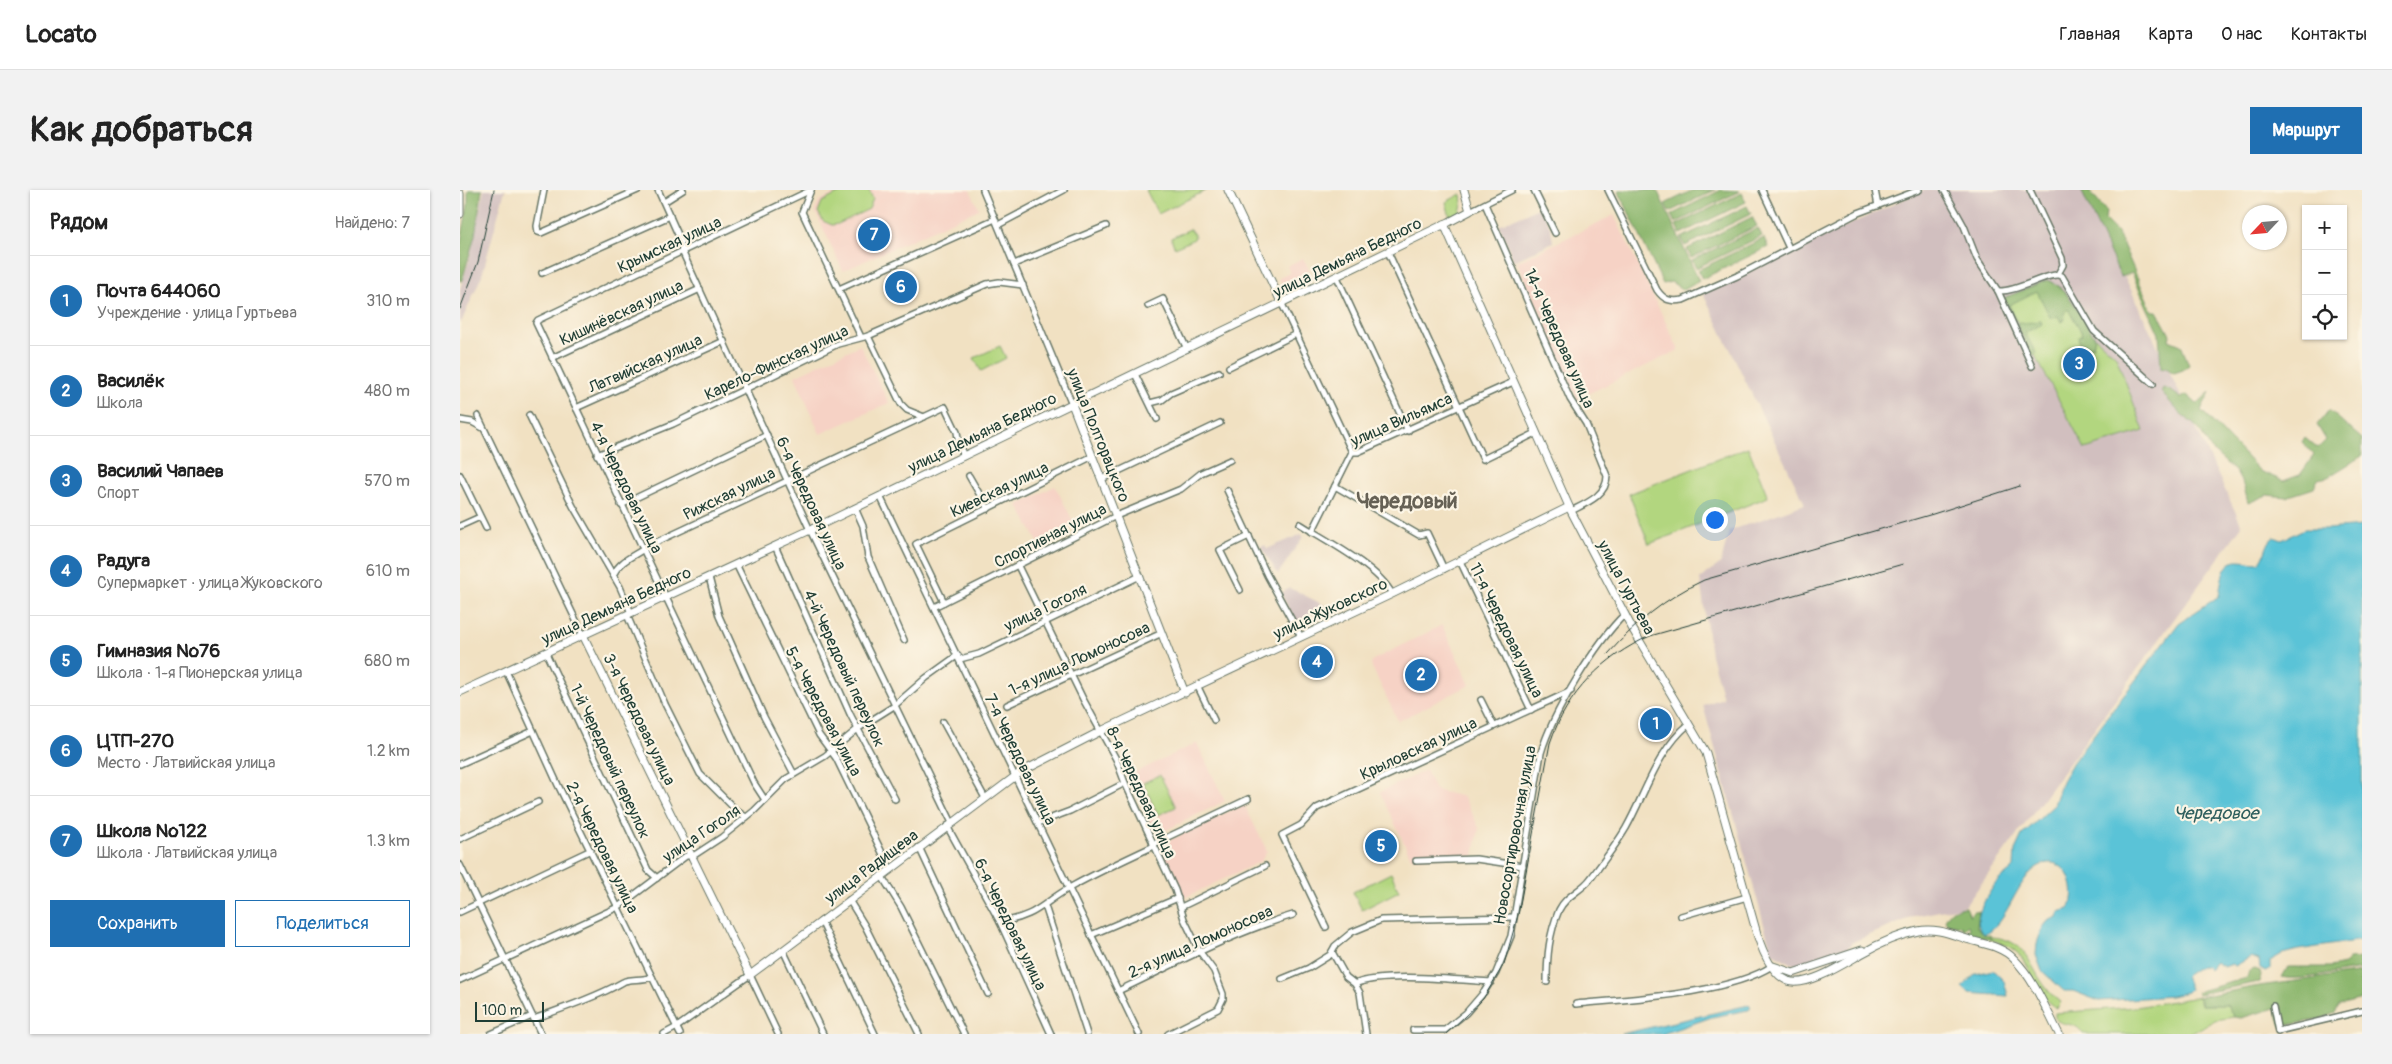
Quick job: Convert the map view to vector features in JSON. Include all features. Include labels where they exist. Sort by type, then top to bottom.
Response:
[{"type":"main road","points":[[1228,190],[1282,304]]},
{"type":"main road","points":[[1464,190],[1470,210]]},
{"type":"main road","points":[[460,194],[460,214]]},
{"type":"main road","name":"улица Демьяна Бедного","points":[[460,692],[810,530],[1338,277],[1470,210]]},
{"type":"main road","name":"улица Гуртьева","points":[[1444,224],[1570,509],[1625,614],[1712,767],[1762,950],[1772,966]]},
{"type":"main road","name":"улица Полторацкого","points":[[1072,404],[1185,693]]},
{"type":"main road","name":"улица Жуковского","points":[[1101,731],[1198,687],[1570,509]]},
{"type":"main road","name":"3-я Чередовая улица","points":[[583,635],[750,975]]},
{"type":"main road","name":"улица Радищева","points":[[750,975],[1015,776],[1101,731]]},
{"type":"main road","points":[[1772,966],[1784,978],[1794,982],[1833,971],[1881,944],[1911,932],[1938,930],[2006,952],[2021,968],[2059,1034]]},
{"type":"street","points":[[544,190],[537,226],[538,232],[546,231],[638,190]]},
{"type":"street","name":"6-я Чередовая улица","points":[[658,190],[680,239],[682,251],[810,530],[949,824],[1000,922],[1051,1034]]},
{"type":"street","points":[[664,202],[683,190]]},
{"type":"street","points":[[811,190],[802,212],[861,337]]},
{"type":"street","name":"Крымская улица","points":[[538,320],[811,190]]},
{"type":"street","name":"улица Полторацкого","points":[[984,190],[1072,404]]},
{"type":"street","points":[[839,290],[996,222],[1064,190]]},
{"type":"street","name":"улица Демьяна Бедного","points":[[1470,210],[1512,190]]},
{"type":"street","points":[[1534,190],[1555,233]]},
{"type":"street","points":[[1608,190],[1657,290],[1669,301],[1683,300],[1703,292],[1858,213],[1919,190]]},
{"type":"street","points":[[1762,190],[1789,248]]},
{"type":"street","points":[[1875,190],[1878,206]]},
{"type":"street","points":[[1944,190],[1964,226],[1977,259],[1998,291],[2032,366]]},
{"type":"street","points":[[1998,291],[2015,290],[2058,274],[2063,264],[2062,258],[2030,190]]},
{"type":"street","name":"14-я Чередовая улица","points":[[1484,204],[1570,399],[1586,424],[1607,476],[1607,483]]},
{"type":"street","points":[[542,273],[670,216]]},
{"type":"street","points":[[1014,264],[1106,226]]},
{"type":"street","points":[[1388,252],[1483,459],[1536,433]]},
{"type":"street","points":[[2058,274],[2064,280],[2094,331],[2153,384]]},
{"type":"street","points":[[1338,277],[1408,431]]},
{"type":"street","name":"Карело-Финская улица","points":[[597,455],[673,424],[838,344],[868,336],[987,284],[999,282],[1023,285]]},
{"type":"street","name":"Кишинёвская улица","points":[[552,358],[700,289]]},
{"type":"street","points":[[1148,306],[1164,299],[1187,349]]},
{"type":"street","points":[[1282,304],[1352,452]]},
{"type":"street","name":"4-я Чередовая улица","points":[[538,320],[537,328],[597,455],[754,783],[765,800]]},
{"type":"street","points":[[1229,368],[1296,334]]},
{"type":"street","points":[[868,336],[900,404],[907,410],[924,417]]},
{"type":"street","name":"Латвийская улица","points":[[576,408],[724,341]]},
{"type":"street","points":[[1150,403],[1162,400],[1171,393],[1219,372]]},
{"type":"street","points":[[1135,374],[1157,419]]},
{"type":"street","name":"улица Вильямса","points":[[1312,532],[1352,452],[1358,452],[1408,431],[1513,382]]},
{"type":"street","name":"Рижская улица","points":[[613,575],[624,560],[643,550],[787,480],[945,407],[957,432],[964,456]]},
{"type":"street","points":[[529,415],[573,506],[613,575],[665,704],[700,774],[737,811],[746,817]]},
{"type":"street","name":"3-я Чередовая улица","points":[[478,416],[583,635]]},
{"type":"street","points":[[460,420],[472,422],[486,430]]},
{"type":"street","points":[[1102,480],[1220,423]]},
{"type":"street","points":[[621,504],[766,435]]},
{"type":"street","name":"Киевская улица","points":[[944,602],[916,544],[1093,456]]},
{"type":"street","name":"Спортивная улица","points":[[934,607],[1116,516],[1181,489],[1201,473],[1230,460]]},
{"type":"street","points":[[460,475],[486,528]]},
{"type":"street","points":[[969,476],[988,509]]},
{"type":"street","name":"улица Жуковского","points":[[1570,509],[1590,501],[1603,491],[1607,483]]},
{"type":"street","points":[[1335,486],[1419,535],[1427,534],[1444,569]]},
{"type":"street","points":[[1227,490],[1301,637]]},
{"type":"street","name":"7-я Чередовая улица","points":[[880,496],[1139,1034]]},
{"type":"street","points":[[855,508],[863,526],[868,556],[904,640]]},
{"type":"street","points":[[460,526],[480,516]]},
{"type":"street","points":[[1300,524],[1374,572],[1387,585],[1392,594]]},
{"type":"street","points":[[1240,590],[1220,550],[1249,536]]},
{"type":"street","name":"4-й Чередовый переулок","points":[[775,546],[851,716],[895,799]]},
{"type":"street","name":"11-я Чередовая улица","points":[[1460,561],[1531,710]]},
{"type":"street","name":"5-я Чередовая улица","points":[[736,564],[819,735],[831,750],[890,869]]},
{"type":"street","name":"8-я Чередовая улица","points":[[1018,566],[1044,621],[1116,759],[1124,783],[1178,898],[1184,919],[1200,952],[1214,971],[1223,994],[1221,1004],[1213,1013],[1168,1034]]},
{"type":"street","name":"улица Гоголя","points":[[460,980],[618,907],[686,856],[693,856],[746,817],[794,774],[825,756],[858,728],[894,706],[926,678],[959,657],[979,654],[1140,576]]},
{"type":"street","points":[[709,577],[719,616],[764,717],[794,774]]},
{"type":"street","name":"Новосортировочная улица","points":[[1413,1030],[1448,1029],[1466,1013],[1491,982],[1501,964],[1514,917],[1544,744],[1552,723],[1571,691],[1611,627],[1625,614]]},
{"type":"street","name":"1-я улица Ломоносова","points":[[1007,705],[1162,633]]},
{"type":"street","name":"1-й Чередовый переулок","points":[[546,653],[648,870],[657,878]]},
{"type":"street","name":"2-я Чередовая улица","points":[[506,671],[533,731],[680,1034]]},
{"type":"street","points":[[1198,687],[1214,720]]},
{"type":"street","name":"Крыловская улица","points":[[1326,927],[1282,835],[1301,825],[1317,808],[1571,691]]},
{"type":"street","points":[[1481,700],[1494,726]]},
{"type":"street","points":[[943,722],[985,798]]},
{"type":"street","points":[[1547,982],[1548,944],[1559,909],[1566,898],[1589,881],[1616,843],[1661,758],[1675,736],[1689,724]]},
{"type":"street","points":[[460,764],[533,731]]},
{"type":"street","points":[[1038,823],[1070,810],[1124,783]]},
{"type":"street","points":[[1000,922],[1023,919],[1068,889],[1248,798]]},
{"type":"street","points":[[460,839],[538,802]]},
{"type":"street","points":[[919,847],[988,994]]},
{"type":"street","points":[[460,912],[591,850]]},
{"type":"street","points":[[1416,861],[1476,859],[1522,866]]},
{"type":"street","points":[[460,865],[541,1034]]},
{"type":"street","points":[[1181,907],[1265,866]]},
{"type":"street","points":[[882,875],[901,907],[964,1034]]},
{"type":"street","points":[[1681,916],[1747,897]]},
{"type":"street","points":[[1091,935],[1178,898]]},
{"type":"street","points":[[849,900],[865,926],[919,1034]]},
{"type":"street","points":[[1045,906],[1087,1034]]},
{"type":"street","name":"2-я улица Ломоносова","points":[[1118,991],[1200,952],[1293,915]]},
{"type":"street","points":[[1282,979],[1309,968],[1332,952],[1335,946],[1352,932],[1381,920],[1514,917]]},
{"type":"street","points":[[821,921],[875,1034]]},
{"type":"street","points":[[783,950],[823,1034]]},
{"type":"street","points":[[1332,952],[1346,977],[1355,984],[1360,993],[1366,1034]]},
{"type":"street","points":[[1576,1004],[1697,990],[1762,972],[1772,966]]},
{"type":"street","name":"3-я Чередовая улица","points":[[750,975],[778,1034]]},
{"type":"street","name":"улица Радищева","points":[[664,1034],[677,1027],[750,975]]},
{"type":"street","points":[[491,1034],[533,1017],[590,998],[618,986],[624,981],[642,981],[652,977]]},
{"type":"street","points":[[1355,984],[1367,980],[1415,978],[1491,982]]},
{"type":"street","points":[[2273,1006],[2278,1033],[2362,1012]]},
{"type":"shaded area","points":[[484,190],[505,190],[482,275],[460,325],[460,289],[469,261]]},
{"type":"shaded area","points":[[842,190],[970,190],[979,209],[843,271],[815,211],[819,201]]},
{"type":"shaded area","points":[[1924,190],[2084,190],[2242,526],[1965,906],[1915,916],[1853,942],[1846,950],[1795,965],[1772,953],[1703,705],[1723,698],[1711,655],[1700,579],[1721,563],[1729,531],[1805,504],[1703,293]]},
{"type":"shaded area","points":[[1541,207],[1551,229],[1553,242],[1514,261],[1499,225]]},
{"type":"shaded area","points":[[1614,215],[1679,350],[1577,399],[1517,262]]},
{"type":"shaded area","points":[[1303,258],[1310,271],[1282,284],[1279,278],[1290,273],[1287,266]]},
{"type":"shaded area","points":[[860,345],[889,403],[820,434],[795,376]]},
{"type":"shaded area","points":[[1055,486],[1075,525],[1039,544],[1018,505]]},
{"type":"shaded area","points":[[1302,534],[1303,537],[1278,574],[1261,547],[1265,545],[1267,549]]},
{"type":"shaded area","points":[[1290,588],[1328,607],[1296,622],[1281,593]]},
{"type":"shaded area","points":[[1442,625],[1470,685],[1398,721],[1371,665],[1373,660]]},
{"type":"shaded area","points":[[1197,743],[1225,801],[1156,835],[1128,776]]},
{"type":"shaded area","points":[[1426,770],[1435,790],[1464,797],[1479,828],[1474,856],[1411,858],[1380,792]]},
{"type":"shaded area","points":[[1244,804],[1267,851],[1261,861],[1182,899],[1156,847]]},
{"type":"green space","points":[[468,190],[482,190],[475,235],[462,281],[460,281],[460,246],[468,205]]},
{"type":"green space","points":[[845,190],[869,190],[873,199],[869,209],[838,224],[832,225],[823,221],[818,212],[822,202]]},
{"type":"green space","points":[[1146,190],[1207,190],[1158,214]]},
{"type":"green space","points":[[1618,190],[1657,190],[1699,281],[1684,290],[1671,282],[1663,284]]},
{"type":"green space","points":[[1693,190],[1715,190],[1669,212],[1665,204]]},
{"type":"green space","points":[[1721,190],[1740,191],[1675,223],[1671,215]]},
{"type":"green space","points":[[2081,190],[2088,190],[2106,211],[2105,220],[2118,233],[2152,311],[2157,311],[2170,335],[2169,340],[2181,345],[2189,365],[2183,370],[2174,373],[2166,368],[2161,369],[2159,334],[2132,273],[2121,277]]},
{"type":"green space","points":[[1742,193],[1746,202],[1680,234],[1676,225]]},
{"type":"green space","points":[[1461,194],[1462,204],[1460,212],[1450,217],[1446,202]]},
{"type":"green space","points":[[1747,206],[1751,214],[1685,246],[1681,238]]},
{"type":"green space","points":[[1752,217],[1757,226],[1691,258],[1687,249]]},
{"type":"green space","points":[[1758,228],[1762,236],[1696,268],[1692,260]]},
{"type":"green space","points":[[1190,229],[1195,236],[1194,239],[1177,247],[1174,246],[1171,238]]},
{"type":"green space","points":[[1764,238],[1768,247],[1702,279],[1698,270]]},
{"type":"green space","points":[[2047,280],[2063,290],[2069,297],[2095,337],[2093,346],[2088,347],[2080,343],[2078,337],[2082,335],[2081,332],[2068,309],[2064,313],[2065,319],[2061,322],[2058,316],[2051,319],[2037,291],[2009,305],[2016,319],[2015,321],[2013,319],[2004,298]]},
{"type":"green space","points":[[2057,284],[2067,294],[2095,337],[2116,356],[2144,431],[2085,449],[2006,301]]},
{"type":"green space","points":[[2041,321],[2042,324],[2025,333],[2036,353],[2033,357],[2016,324],[2020,322]]},
{"type":"green space","points":[[1000,346],[1006,358],[981,371],[974,358]]},
{"type":"green space","points":[[2163,388],[2170,390],[2181,398],[2187,395],[2197,404],[2210,392],[2201,410],[2260,471],[2283,481],[2300,475],[2314,455],[2302,442],[2305,437],[2318,448],[2326,440],[2317,425],[2329,410],[2362,439],[2362,456],[2328,477],[2318,479],[2314,488],[2286,497],[2267,495],[2248,503],[2244,487],[2236,472],[2211,449],[2198,428],[2179,412],[2161,392]]},
{"type":"green space","points":[[1748,447],[1768,497],[1649,544],[1629,494]]},
{"type":"green space","points":[[1160,775],[1176,807],[1158,815],[1143,783]]},
{"type":"green space","points":[[1391,873],[1399,891],[1362,910],[1353,892]]},
{"type":"green space","points":[[1966,907],[1970,916],[1973,911],[1979,911],[1977,927],[1983,934],[1990,935],[1991,940],[1966,933],[1969,929],[1968,925],[1963,930],[1961,926],[1948,924],[1945,920],[1953,910]]},
{"type":"green space","points":[[1991,937],[2003,939],[2020,948],[2047,989],[2061,1002],[2057,1008],[2048,1002],[2041,993],[2025,962],[2017,953],[2006,945],[1991,940]]},
{"type":"green space","points":[[2362,958],[2362,969],[2309,977],[2282,977],[2288,967],[2330,967],[2344,964],[2349,959]]},
{"type":"green space","points":[[2255,969],[2260,971],[2259,982],[2198,994],[2196,992],[2247,978],[2249,971]]},
{"type":"green space","points":[[2362,972],[2362,999],[2339,1005],[2335,1013],[2318,1020],[2281,1026],[2275,1008],[2241,1018],[2234,1017],[2227,1005],[2202,1005],[2198,997],[2259,986]]},
{"type":"green space","points":[[2198,997],[2201,1005],[2228,1005],[2234,1017],[2215,1020],[2190,1034],[2083,1034],[2077,1027],[2055,1019],[2055,1013],[2136,1007]]},
{"type":"water","name":"Чередовое","points":[[2362,526],[2362,940],[2282,954],[2270,961],[2270,969],[2266,971],[2260,968],[2259,960],[2251,957],[2235,966],[2232,964],[2224,967],[2216,962],[2209,970],[2205,966],[2200,966],[2185,976],[2190,989],[2187,992],[2171,996],[2099,1001],[2073,991],[2064,991],[2042,971],[2036,955],[2037,943],[2043,927],[2048,921],[2057,917],[2059,912],[2069,909],[2072,900],[2071,882],[2068,874],[2056,864],[2048,863],[2039,866],[2031,872],[1999,922],[1991,930],[1983,934],[1978,922],[1981,908],[1996,883],[2014,867],[2015,850],[2022,835],[2054,805],[2062,781],[2073,762],[2179,623],[2219,596],[2223,574],[2229,564],[2239,561],[2259,563],[2269,542],[2274,537],[2282,540],[2304,529]]},
{"type":"water","points":[[1993,970],[2004,981],[2008,996],[1969,993],[1962,987],[1976,974]]},
{"type":"water","points":[[1749,1005],[1751,1008],[1748,1010],[1712,1017],[1662,1034],[1621,1034]]},
{"type":"railway","points":[[460,309],[478,262],[494,190]]},
{"type":"railway","points":[[1608,654],[1652,612],[1676,595],[1704,580],[1933,514],[2020,486]]},
{"type":"railway","points":[[1446,1034],[1483,999],[1504,964],[1518,915],[1550,743],[1566,708],[1589,679],[1617,655],[1650,636],[1903,564]]},
{"type":"place","name":"Школа №122","points":[[874,235]]},
{"type":"place","name":"ЦТП-270","points":[[901,287]]},
{"type":"place","name":"Василий Чапаев","points":[[2079,364]]},
{"type":"place","name":"Радуга","points":[[1317,662]]},
{"type":"place","name":"Василёк","points":[[1421,675]]},
{"type":"place","name":"Почта 644060","points":[[1656,724]]},
{"type":"place","name":"Гимназия №76","points":[[1381,846]]},
{"type":"district","name":"Чередовый","points":[[1407,501]]}]
